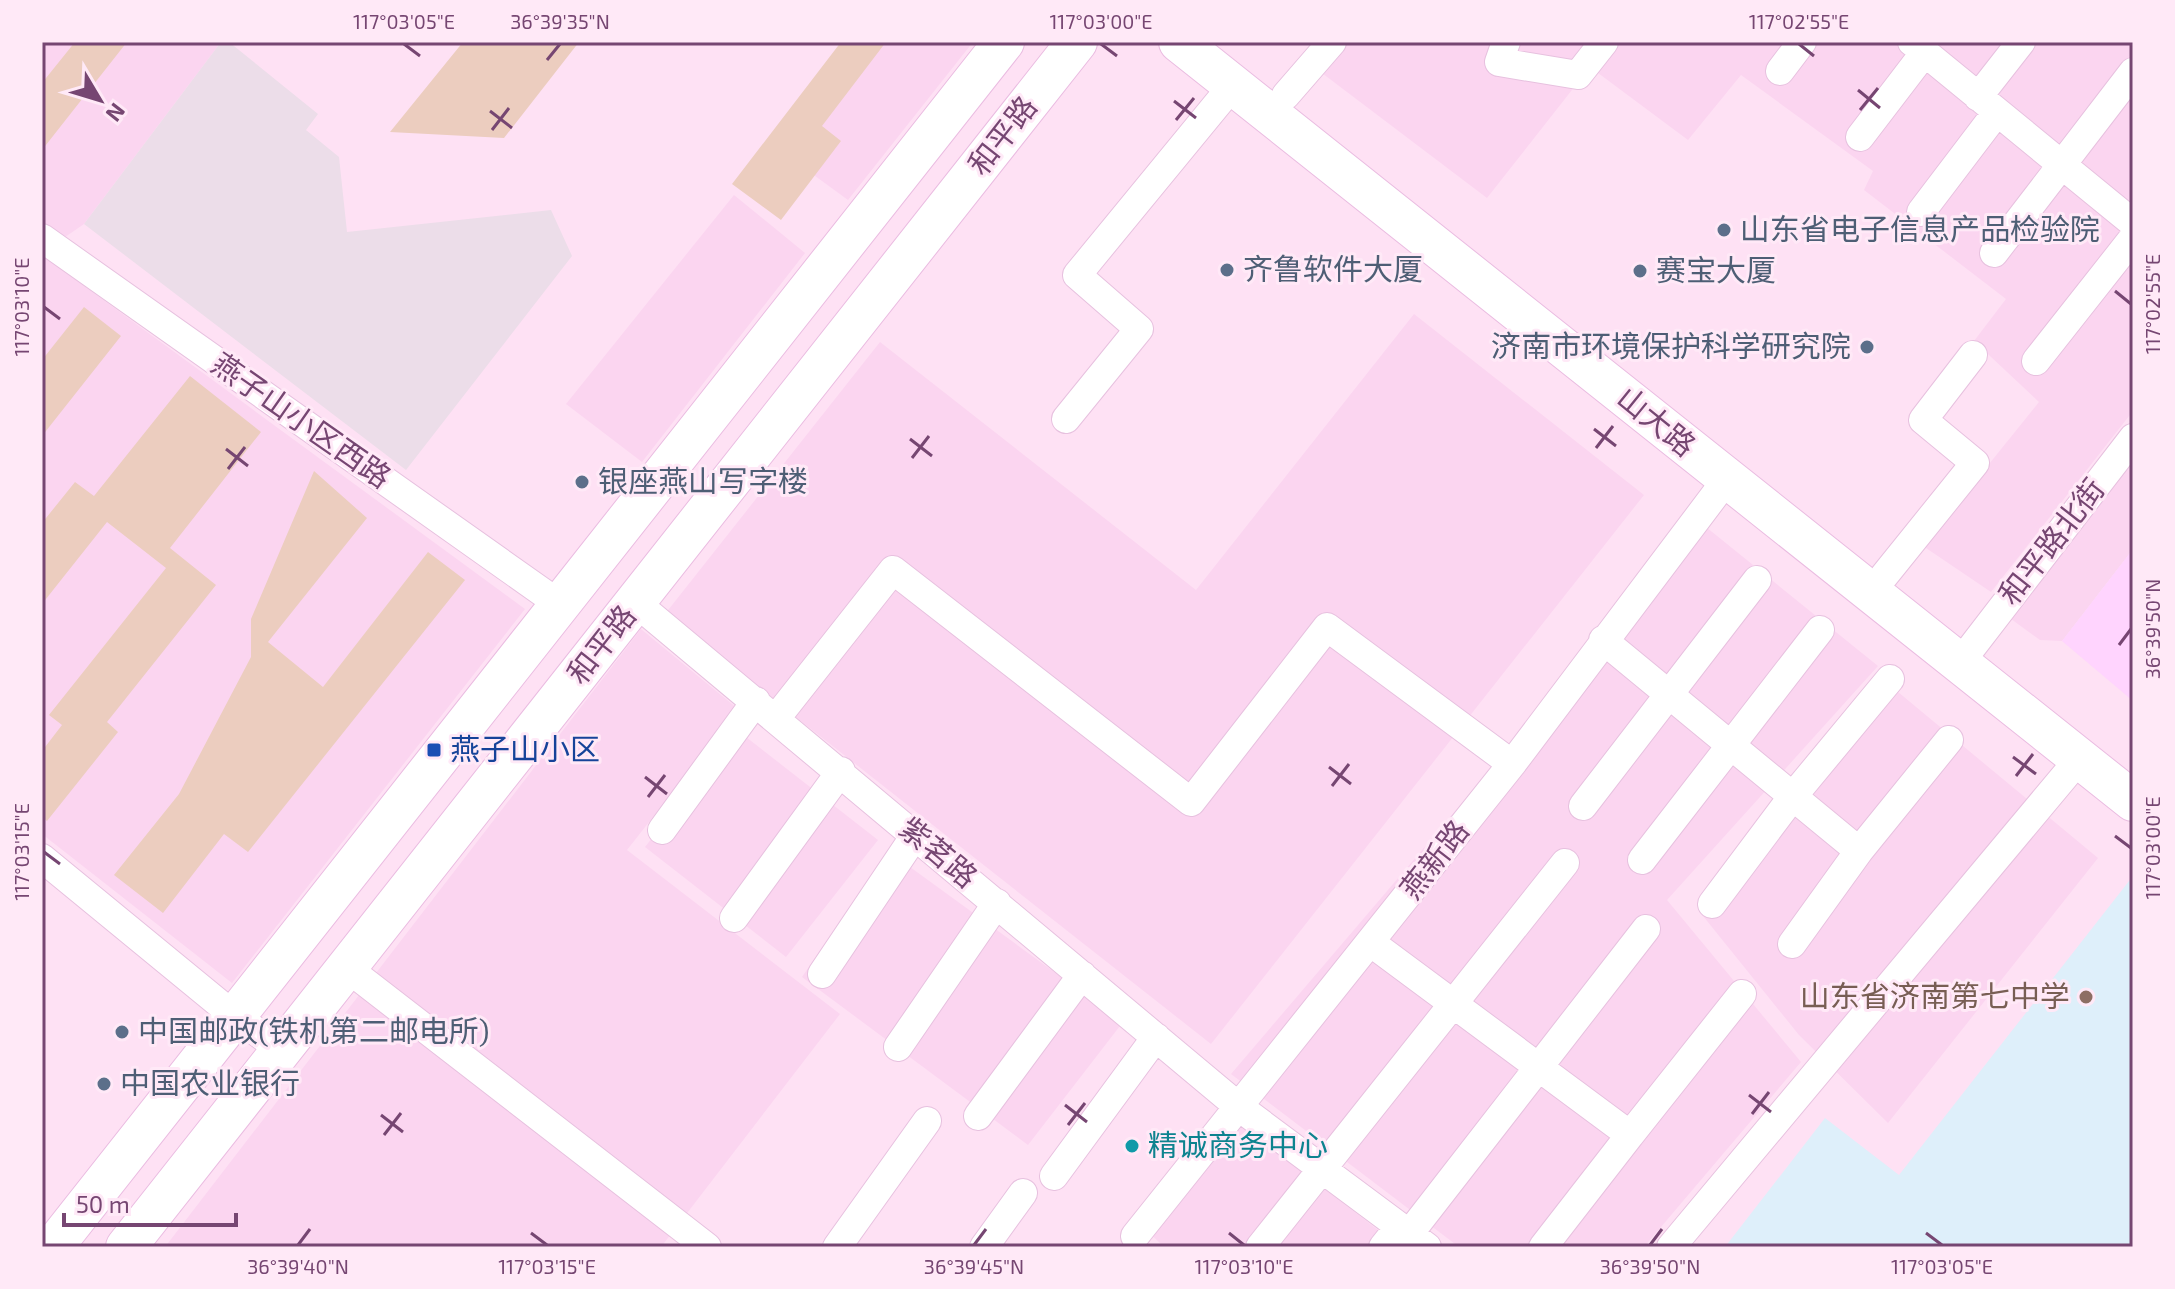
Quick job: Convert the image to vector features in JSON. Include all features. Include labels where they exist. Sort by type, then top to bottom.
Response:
[{"type":"main road","name":"和平路","points":[[53,1247],[1004,42]]},
{"type":"main road","name":"和平路","points":[[126,1247],[1077,42]]},
{"type":"main road","name":"山大路","points":[[1179,42],[2133,801]]},
{"type":"main road","name":"山大路","points":[[1220,42],[1972,647],[2133,771]]},
{"type":"street","points":[[1286,95],[1332,42]]},
{"type":"street","points":[[1506,42],[1499,62],[1578,75],[1604,42]]},
{"type":"street","points":[[1780,71],[1802,42]]},
{"type":"street","points":[[1921,212],[1988,104],[2021,42]]},
{"type":"street","points":[[1860,137],[1919,47],[2133,223]]},
{"type":"street","points":[[1994,253],[2133,72]]},
{"type":"street","points":[[1066,419],[1139,329],[1077,275],[1233,85]]},
{"type":"street","name":"燕子山小区西路","points":[[42,238],[545,594],[562,602]]},
{"type":"street","points":[[2036,361],[2133,238]]},
{"type":"street","points":[[1884,576],[1975,463],[1923,420],[1973,355]]},
{"type":"street","name":"和平路北街","points":[[1972,647],[2133,438]]},
{"type":"street","name":"燕新路","points":[[1135,1236],[1512,764],[1727,479]]},
{"type":"street","points":[[662,830],[893,570],[1191,802],[1327,627],[1512,764]]},
{"type":"street","points":[[1583,806],[1757,580]]},
{"type":"street","name":"紫茗路","points":[[635,602],[767,709],[1239,1107],[1323,1169],[1405,1239]]},
{"type":"street","points":[[1642,860],[1820,630]]},
{"type":"street","points":[[1603,640],[1859,851]]},
{"type":"street","points":[[1712,904],[1793,796],[1890,679]]},
{"type":"street","points":[[1792,944],[1859,851],[1949,740]]},
{"type":"street","points":[[1671,1247],[2080,758]]},
{"type":"street","points":[[734,918],[841,771]]},
{"type":"street","points":[[822,974],[916,834]]},
{"type":"street","points":[[42,858],[235,1017],[281,1050]]},
{"type":"street","points":[[1260,1247],[1565,863]]},
{"type":"street","points":[[898,1047],[997,903]]},
{"type":"street","points":[[1405,1239],[1646,929]]},
{"type":"street","points":[[1370,942],[1630,1135]]},
{"type":"street","points":[[347,968],[707,1247]]},
{"type":"street","points":[[978,1116],[1082,975]]},
{"type":"street","points":[[1543,1247],[1742,994]]},
{"type":"street","points":[[1054,1176],[1156,1037]]},
{"type":"street","points":[[837,1247],[927,1121]]},
{"type":"street","points":[[984,1247],[1023,1193]]},
{"type":"shaded area","points":[[42,42],[221,42],[84,224],[42,253]]},
{"type":"shaded area","points":[[75,42],[127,42],[42,150],[42,83]]},
{"type":"shaded area","points":[[221,42],[229,42],[318,114],[306,130],[339,157],[347,232],[551,210],[572,256],[406,470],[84,224]]},
{"type":"shaded area","points":[[463,42],[579,42],[504,138],[390,132]]},
{"type":"shaded area","points":[[841,42],[886,42],[822,126],[841,141],[781,220],[732,184]]},
{"type":"shaded area","points":[[851,42],[973,42],[848,200],[770,143]]},
{"type":"shaded area","points":[[1327,42],[2133,42],[2133,411],[1991,592],[1923,546],[2039,402],[1974,341],[2006,299],[1864,190],[1873,171],[1741,75],[1688,140],[1590,67],[1487,198],[1310,64]]},
{"type":"shaded area","points":[[734,195],[805,253],[642,462],[566,404]]},
{"type":"shaded area","points":[[42,255],[525,609],[232,983],[42,834]]},
{"type":"shaded area","points":[[84,307],[121,336],[42,436],[42,360]]},
{"type":"shaded area","points":[[1414,314],[1644,495],[1211,1044],[665,614],[880,342],[1196,590]]},
{"type":"shaded area","points":[[190,376],[261,432],[170,548],[216,585],[107,722],[118,732],[47,821],[42,817],[42,751],[62,725],[49,715],[166,568],[107,522],[42,604],[42,523],[75,482],[94,496]]},
{"type":"shaded area","points":[[2133,453],[2133,549],[2062,641],[2040,640],[2007,616]]},
{"type":"shaded area","points":[[314,471],[367,518],[268,642],[323,687],[428,552],[465,580],[248,852],[224,834],[163,913],[114,875],[179,794],[251,657],[251,619]]},
{"type":"shaded area","points":[[1701,523],[1878,666],[1667,900],[1801,1062],[1644,1247],[1459,1247],[1231,1074]]},
{"type":"shaded area","points":[[2133,549],[2133,701],[2062,641]]},
{"type":"shaded area","points":[[641,629],[738,709],[627,850],[840,1014],[661,1247],[165,1247]]},
{"type":"shaded area","points":[[1886,682],[2098,858],[1888,1123],[1799,1035],[1699,911]]},
{"type":"shaded area","points":[[737,730],[878,840],[786,957],[645,847]]},
{"type":"shaded area","points":[[888,851],[1123,1022],[1028,1145],[802,977]]},
{"type":"shaded area","name":"山东省济南第七中学","points":[[2133,876],[2133,1247],[1725,1247],[1825,1118],[1899,1175]]},
{"type":"shaded area","points":[[1221,1109],[1400,1247],[1164,1247],[1136,1220]]},
{"type":"place","name":"山东省电子信息产品检验院","points":[[1724,230]]},
{"type":"place","name":"齐鲁软件大厦","points":[[1227,270]]},
{"type":"place","name":"赛宝大厦","points":[[1640,271]]},
{"type":"place","name":"济南市环境保护科学研究院","points":[[1867,347]]},
{"type":"place","name":"银座燕山写字楼","points":[[582,482]]},
{"type":"place","name":"燕子山小区","points":[[434,750]]},
{"type":"place","name":"山东省济南第七中学","points":[[2086,997]]},
{"type":"place","name":"中国邮政(铁机第二邮电所)","points":[[122,1032]]},
{"type":"place","name":"中国农业银行","points":[[104,1084]]},
{"type":"place","name":"精诚商务中心","points":[[1132,1146]]}]
